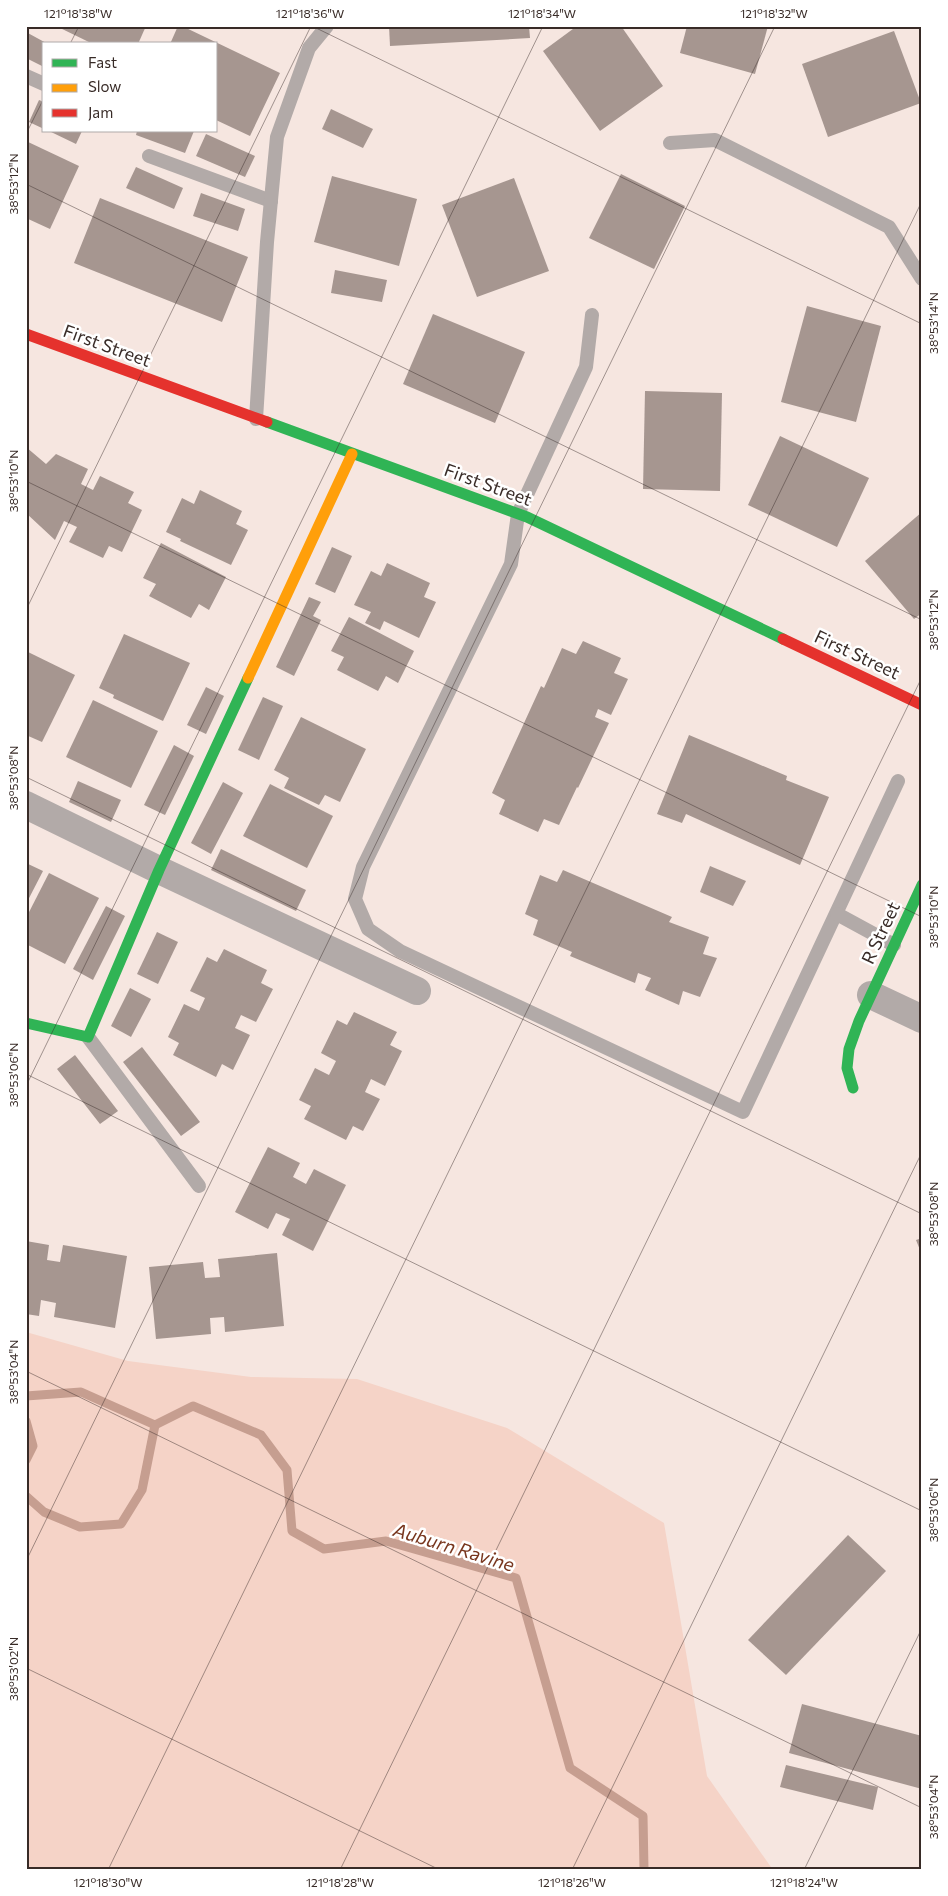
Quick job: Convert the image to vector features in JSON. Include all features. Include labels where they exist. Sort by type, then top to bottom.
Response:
[{"type":"street","name":"First Street","points":[[26,334],[518,514],[922,705]]},
{"type":"street","points":[[26,1023],[88,1037],[159,870],[352,454]]},
{"type":"street","points":[[26,805],[159,870],[417,991]]},
{"type":"street","name":"R Street","points":[[853,1088],[847,1068],[849,1048],[871,995],[922,885]]},
{"type":"street","points":[[871,995],[922,1019]]},
{"type":"lane","points":[[256,419],[277,136],[309,48],[327,26]]},
{"type":"lane","points":[[26,76],[42,83]]},
{"type":"lane","points":[[670,143],[715,140],[889,226],[922,279]]},
{"type":"lane","points":[[149,156],[271,201]]},
{"type":"lane","points":[[592,315],[586,367],[518,514],[511,564],[363,867],[355,899],[368,929],[400,951],[743,1112],[898,781]]},
{"type":"lane","points":[[836,914],[894,945]]},
{"type":"lane","points":[[88,1037],[199,1186]]},
{"type":"shaded area","points":[[26,1332],[128,1361],[251,1377],[357,1379],[507,1428],[664,1523],[707,1776],[773,1870],[26,1870]]},
{"type":"building","points":[[56,26],[146,26],[139,42],[89,42]]},
{"type":"building","points":[[178,26],[182,26],[215,42],[171,42]]},
{"type":"building","points":[[389,26],[529,26],[530,38],[390,46]]},
{"type":"building","points":[[577,26],[621,26],[663,86],[600,131],[543,51]]},
{"type":"building","points":[[687,26],[768,26],[755,74],[680,53]]},
{"type":"building","points":[[894,31],[921,103],[828,137],[802,64]]},
{"type":"building","points":[[26,32],[44,42],[42,42],[42,66],[26,58]]},
{"type":"building","points":[[218,43],[280,73],[250,136],[218,121]]},
{"type":"building","points":[[39,100],[42,101],[42,128],[29,122]]},
{"type":"building","points":[[331,109],[373,129],[363,148],[322,129]]},
{"type":"building","points":[[51,132],[82,132],[76,144]]},
{"type":"building","points":[[137,132],[194,132],[185,153],[136,135]]},
{"type":"building","points":[[206,134],[255,156],[245,177],[196,156]]},
{"type":"building","points":[[26,141],[79,166],[50,229],[26,218]]},
{"type":"building","points":[[136,167],[183,188],[174,209],[126,188]]},
{"type":"building","points":[[621,174],[685,206],[654,269],[589,238]]},
{"type":"building","points":[[332,176],[417,199],[399,266],[314,242]]},
{"type":"building","points":[[514,178],[549,271],[477,297],[442,205]]},
{"type":"building","points":[[201,193],[245,209],[238,231],[193,216]]},
{"type":"building","points":[[100,198],[248,257],[222,322],[74,263]]},
{"type":"building","points":[[335,270],[387,280],[382,302],[331,293]]},
{"type":"building","points":[[807,306],[881,326],[856,422],[781,402]]},
{"type":"building","points":[[433,314],[525,352],[495,423],[403,384]]},
{"type":"building","points":[[645,391],[722,393],[720,491],[643,489]]},
{"type":"building","points":[[780,436],[869,478],[837,547],[748,505]]},
{"type":"building","points":[[26,447],[46,464],[56,454],[88,469],[81,484],[93,490],[100,476],[134,492],[128,503],[142,510],[122,552],[109,546],[103,558],[69,542],[77,527],[64,521],[55,540],[26,513]]},
{"type":"building","points":[[200,490],[242,511],[236,524],[248,530],[231,565],[180,541],[181,539],[166,532],[182,498],[194,504]]},
{"type":"building","points":[[922,512],[922,613],[914,619],[865,561]]},
{"type":"building","points":[[161,543],[226,577],[209,610],[199,604],[191,618],[149,596],[156,584],[143,578]]},
{"type":"building","points":[[332,547],[352,556],[335,593],[315,584]]},
{"type":"building","points":[[387,563],[430,583],[424,597],[436,602],[419,638],[384,621],[380,630],[365,623],[371,612],[354,605],[371,571],[381,576]]},
{"type":"building","points":[[309,597],[321,602],[313,616],[321,620],[294,676],[276,667]]},
{"type":"building","points":[[349,617],[414,651],[398,683],[386,676],[378,691],[337,670],[344,657],[331,651]]},
{"type":"building","points":[[124,634],[190,663],[163,721],[113,698],[114,695],[99,688]]},
{"type":"building","points":[[583,641],[621,658],[614,673],[628,679],[611,715],[598,709],[595,717],[609,723],[559,825],[544,819],[538,832],[499,814],[505,800],[492,793],[541,686],[544,688],[562,648],[576,654]]},
{"type":"building","points":[[26,651],[75,675],[42,742],[26,735]]},
{"type":"building","points":[[206,687],[224,696],[206,734],[187,725]]},
{"type":"building","points":[[263,697],[283,706],[259,760],[238,750]]},
{"type":"building","points":[[93,700],[158,731],[131,788],[66,757]]},
{"type":"building","points":[[301,717],[366,749],[340,802],[325,795],[319,805],[284,788],[289,778],[274,770]]},
{"type":"building","points":[[689,735],[787,776],[786,780],[829,797],[800,865],[686,814],[682,823],[657,814]]},
{"type":"building","points":[[174,745],[194,756],[165,815],[144,805]]},
{"type":"building","points":[[78,781],[121,800],[111,822],[69,802]]},
{"type":"building","points":[[223,782],[243,793],[211,854],[191,843]]},
{"type":"building","points":[[270,784],[333,816],[307,868],[243,836]]},
{"type":"building","points":[[221,849],[306,890],[296,911],[211,870]]},
{"type":"building","points":[[26,863],[43,871],[26,904]]},
{"type":"building","points":[[710,866],[746,881],[733,906],[700,892]]},
{"type":"building","points":[[563,870],[672,917],[669,922],[709,937],[703,954],[717,958],[700,997],[683,991],[679,1005],[645,990],[651,978],[638,973],[635,983],[570,956],[572,952],[533,935],[538,920],[525,914],[540,875],[557,882]]},
{"type":"building","points":[[49,873],[99,898],[65,964],[26,944],[26,918]]},
{"type":"building","points":[[106,906],[125,916],[93,980],[73,969]]},
{"type":"building","points":[[157,932],[178,942],[158,984],[137,974]]},
{"type":"building","points":[[224,949],[267,970],[261,983],[273,989],[256,1022],[241,1015],[235,1028],[250,1035],[233,1070],[222,1064],[216,1077],[173,1055],[179,1043],[168,1037],[184,1004],[199,1011],[205,998],[190,991],[207,957],[217,962]]},
{"type":"building","points":[[130,988],[151,999],[131,1037],[111,1026]]},
{"type":"building","points":[[354,1012],[397,1032],[390,1045],[402,1051],[385,1086],[371,1079],[365,1092],[380,1099],[363,1131],[353,1126],[346,1140],[304,1119],[311,1106],[299,1100],[315,1068],[329,1075],[336,1061],[321,1053],[337,1020],[347,1025]]},
{"type":"building","points":[[142,1047],[200,1122],[181,1136],[123,1062]]},
{"type":"building","points":[[75,1055],[118,1111],[100,1124],[57,1069]]},
{"type":"building","points":[[268,1147],[300,1163],[293,1177],[306,1184],[314,1169],[346,1185],[313,1251],[282,1235],[290,1219],[276,1213],[268,1229],[235,1212]]},
{"type":"building","points":[[922,1238],[922,1255],[916,1240]]},
{"type":"building","points":[[26,1241],[49,1245],[47,1260],[60,1262],[63,1245],[127,1256],[115,1328],[54,1317],[56,1303],[41,1300],[39,1316],[26,1314]]},
{"type":"building","points":[[277,1253],[284,1326],[225,1332],[224,1317],[210,1318],[211,1334],[156,1339],[149,1267],[203,1262],[205,1278],[220,1277],[218,1259]]},
{"type":"building","points":[[848,1535],[886,1571],[786,1675],[748,1640]]},
{"type":"building","points":[[802,1704],[922,1736],[922,1789],[789,1753]]},
{"type":"building","points":[[786,1765],[878,1787],[873,1810],[780,1787]]},
{"type":"waterway","name":"Auburn Ravine","points":[[26,1396],[81,1392],[155,1425],[193,1406],[261,1435],[287,1470],[292,1531],[324,1549],[386,1541],[516,1578],[570,1768],[643,1816],[644,1870]]},
{"type":"waterway","points":[[26,1421],[33,1446],[26,1460]]},
{"type":"waterway","points":[[26,1496],[44,1512],[80,1527],[121,1524],[142,1490],[155,1425]]},
{"type":"traffic: fast","points":[[267,422],[527,517],[783,639]]},
{"type":"traffic: fast","points":[[26,1023],[88,1037],[159,870],[248,678]]},
{"type":"traffic: fast","points":[[853,1088],[847,1068],[849,1049],[859,1021],[922,885]]},
{"type":"traffic: slow","points":[[248,678],[352,454]]},
{"type":"traffic: jam","points":[[26,334],[267,422]]},
{"type":"traffic: jam","points":[[783,639],[922,705]]}]
